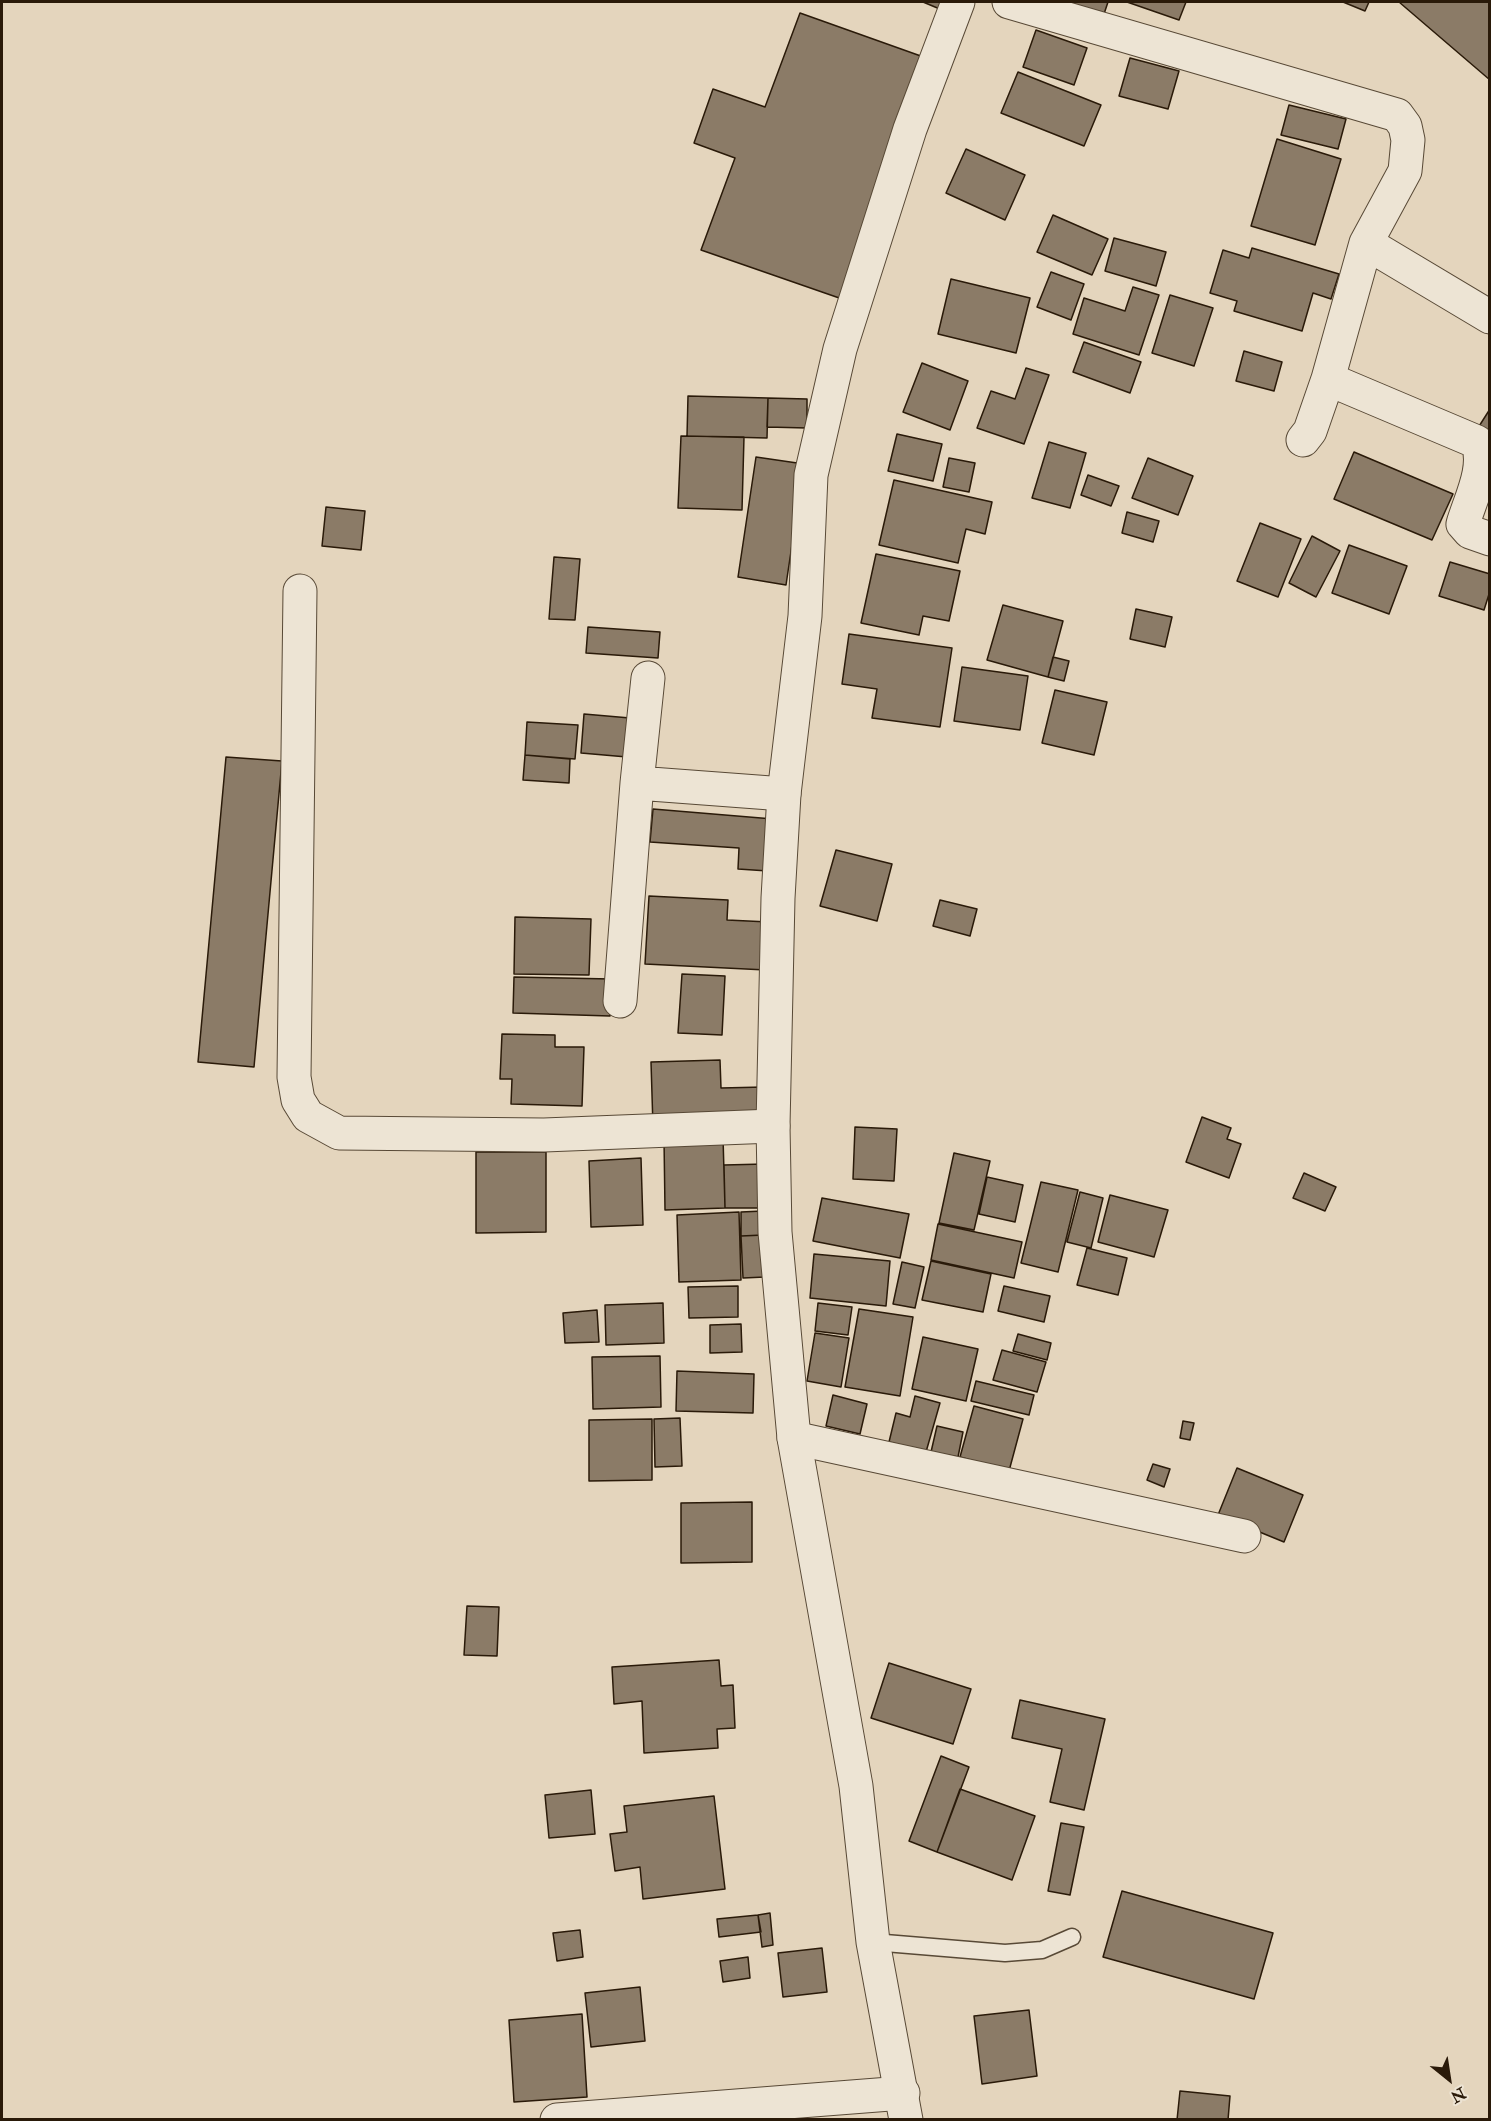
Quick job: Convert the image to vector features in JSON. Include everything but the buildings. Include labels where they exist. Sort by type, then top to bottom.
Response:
[{"type":"street","points":[[557,2120],[904,2106],[873,1942],[856,1786],[795,1438],[775,1232],[773,1126],[778,898],[784,794],[805,616],[811,475],[840,349],[909,129],[958,2]]},
{"type":"street","points":[[1010,2],[1396,115],[1405,126],[1408,140],[1405,171],[1366,243],[1328,379],[1310,431],[1303,440]]},
{"type":"street","points":[[1366,243],[1490,317]]},
{"type":"street","points":[[1328,379],[1477,442],[1481,451],[1481,463],[1462,524],[1470,532],[1490,539]]},
{"type":"street","points":[[300,591],[294,1077],[298,1100],[309,1116],[339,1133],[544,1135],[773,1126]]},
{"type":"street","points":[[620,1001],[637,783],[648,678]]},
{"type":"street","points":[[637,783],[784,794]]},
{"type":"street","points":[[795,1438],[1244,1536]]},
{"type":"lane","points":[[873,1942],[1005,1953],[1042,1950],[1072,1937]]}]
